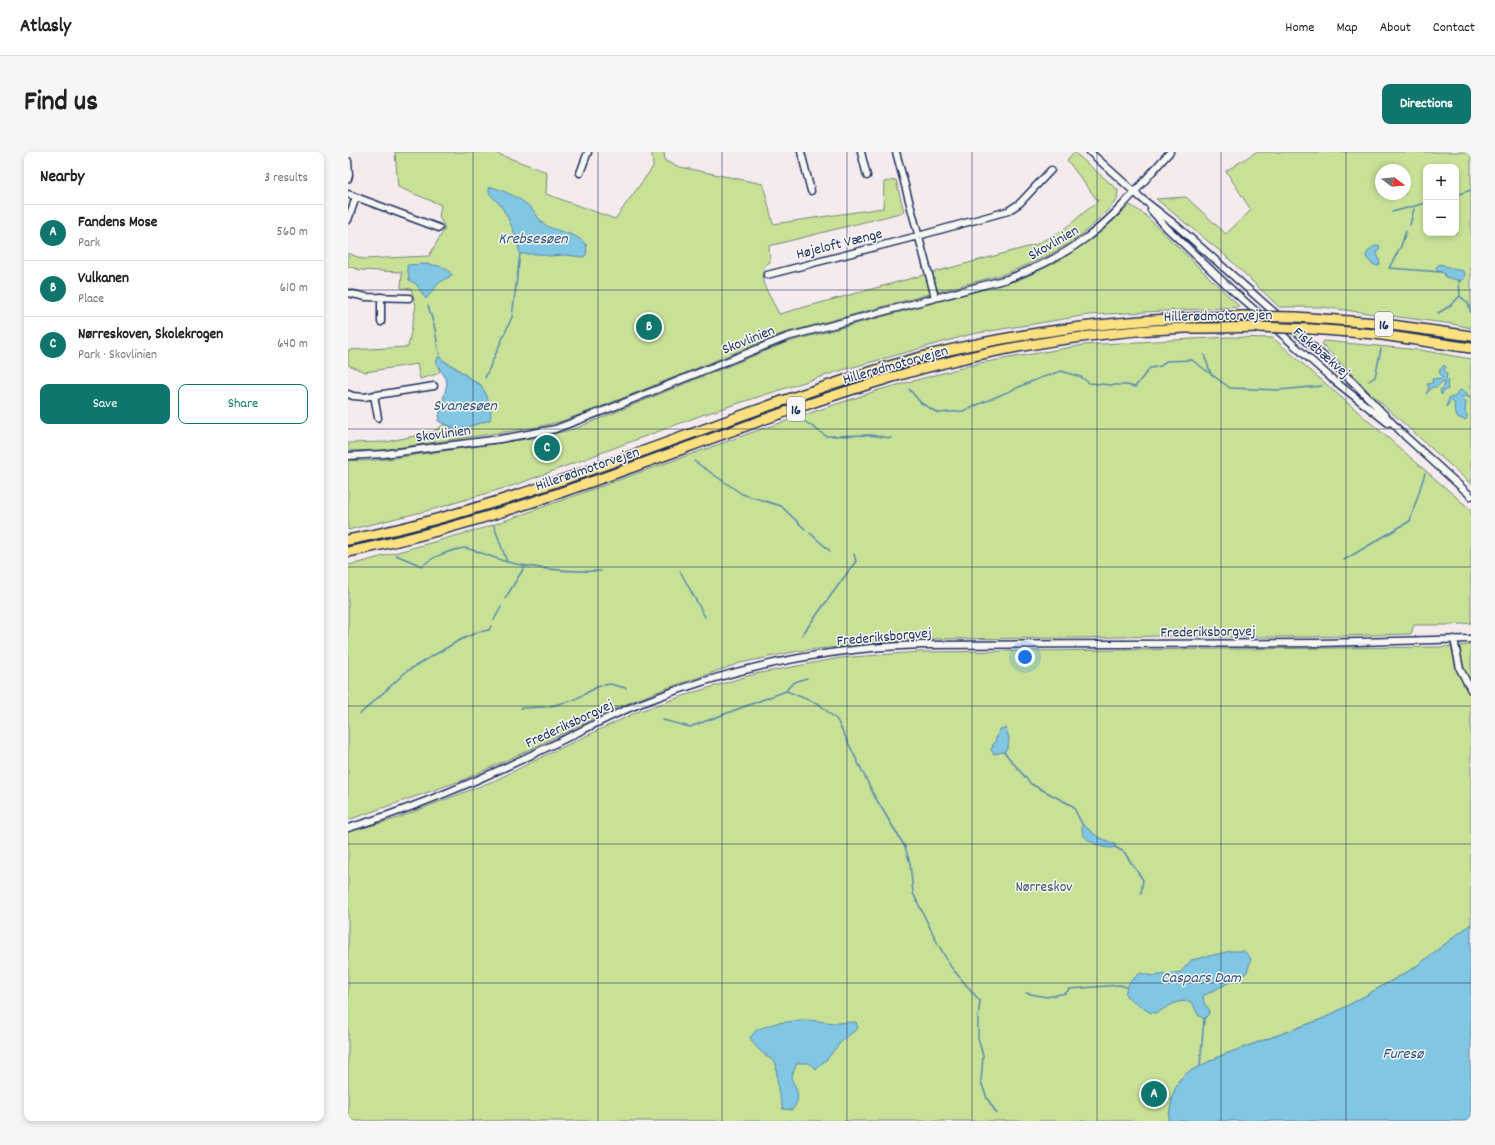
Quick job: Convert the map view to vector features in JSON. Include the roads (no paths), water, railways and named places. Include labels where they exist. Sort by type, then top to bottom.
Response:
[{"type":"highway","name":"Hillerødmotorvejen","points":[[348,540],[453,515],[505,499],[834,383],[921,357],[1031,334],[1080,326],[1184,317],[1296,316],[1377,323],[1471,336]]},
{"type":"highway","name":"Hillerødmotorvejen","points":[[348,552],[456,526],[523,505],[839,394],[894,377],[942,364],[1031,345],[1080,338],[1185,328],[1257,327],[1311,329],[1375,334],[1471,348]]},
{"type":"street","points":[[580,173],[588,152]]},
{"type":"street","points":[[801,152],[811,191]]},
{"type":"street","points":[[861,152],[867,176]]},
{"type":"street","points":[[896,152],[935,297]]},
{"type":"street","name":"Fiskebækvej","points":[[1090,152],[1353,382],[1405,436],[1471,496]]},
{"type":"street","name":"Skovlinien","points":[[348,456],[366,456],[500,439],[554,429],[787,337],[1007,279],[1037,268],[1051,261],[1087,238],[1134,192],[1170,152]]},
{"type":"street","points":[[348,161],[348,179]]},
{"type":"street","name":"Højeloft Vænge","points":[[767,275],[1008,211],[1020,203],[1051,170]]},
{"type":"street","points":[[348,194],[439,228]]},
{"type":"street","points":[[348,220],[356,197]]},
{"type":"street","name":"Fiskebækvej","points":[[1141,198],[1167,228],[1232,290],[1331,378],[1405,436]]},
{"type":"street","points":[[348,293],[366,297],[409,298]]},
{"type":"street","points":[[381,298],[381,322]]},
{"type":"street","points":[[348,394],[353,396],[364,396],[434,386]]},
{"type":"street","points":[[374,395],[378,418]]},
{"type":"street","name":"Frederiksborgvej","points":[[1454,639],[1471,635]]},
{"type":"street","name":"Frederiksborgvej","points":[[348,828],[423,802],[497,772],[642,703],[729,674],[808,657],[900,645],[1319,643],[1394,642],[1471,638]]},
{"type":"street","points":[[1454,639],[1460,669],[1471,690]]},
{"type":"water","name":"Krebsesøen","points":[[491,187],[508,193],[524,202],[546,225],[579,238],[587,246],[586,255],[583,257],[520,254],[516,237],[507,216],[501,206],[489,193],[489,188]]},
{"type":"water","points":[[1379,245],[1380,248],[1377,252],[1380,264],[1377,266],[1371,263],[1366,257],[1367,252],[1370,249]]},
{"type":"water","points":[[423,264],[443,267],[452,275],[439,283],[426,299],[416,284],[409,280],[407,265]]},
{"type":"water","points":[[1440,264],[1462,271],[1465,273],[1464,279],[1461,281],[1445,277],[1444,273],[1438,271],[1436,267]]},
{"type":"water","name":"Svanesøen","points":[[439,356],[445,362],[481,385],[490,406],[490,420],[458,430],[438,421],[447,383],[436,363]]},
{"type":"water","points":[[1444,365],[1446,367],[1444,370],[1447,374],[1446,379],[1448,381],[1448,389],[1445,391],[1443,390],[1441,395],[1440,390],[1444,387],[1445,382],[1443,381],[1437,387],[1432,387],[1426,394],[1429,388],[1427,384],[1433,383],[1432,379],[1442,378],[1439,371]]},
{"type":"water","points":[[1461,390],[1466,392],[1470,398],[1465,396],[1461,397],[1466,402],[1465,412],[1467,414],[1467,418],[1465,420],[1457,417],[1454,408],[1455,403],[1451,401],[1446,407],[1449,398],[1455,397]]},
{"type":"water","points":[[1006,728],[1009,738],[1008,747],[1004,752],[994,754],[991,750],[1000,729]]},
{"type":"water","points":[[1082,824],[1098,837],[1115,844],[1115,847],[1104,847],[1087,839],[1083,834]]},
{"type":"water","name":"Furesø","points":[[1471,924],[1471,1121],[1168,1121],[1173,1094],[1179,1080],[1188,1072],[1220,1056],[1322,1019],[1345,1007],[1414,968]]},
{"type":"water","name":"Caspars Dam","points":[[1231,951],[1244,951],[1251,959],[1247,972],[1236,981],[1230,982],[1203,996],[1204,1003],[1209,1009],[1209,1014],[1204,1019],[1198,1015],[1192,1002],[1177,1002],[1157,1013],[1149,1012],[1126,996],[1126,989],[1128,985],[1140,973],[1152,976],[1181,972],[1191,960]]},
{"type":"water","points":[[808,1020],[835,1023],[856,1022],[858,1028],[839,1044],[827,1059],[816,1069],[809,1063],[797,1063],[791,1078],[798,1094],[797,1102],[792,1110],[783,1109],[778,1090],[776,1063],[758,1049],[750,1038],[756,1030],[776,1023]]},
{"type":"waterway","points":[[1459,194],[1471,190]]},
{"type":"waterway","points":[[1392,212],[1423,204]]},
{"type":"waterway","points":[[1410,225],[1414,209]]},
{"type":"waterway","points":[[1406,231],[1401,246],[1389,268],[1441,272]]},
{"type":"waterway","points":[[485,378],[512,317],[520,254]]},
{"type":"waterway","points":[[1438,313],[1450,306],[1460,296],[1459,280]]},
{"type":"waterway","points":[[1460,296],[1468,303],[1471,313]]},
{"type":"waterway","points":[[428,305],[435,329],[439,354]]},
{"type":"waterway","points":[[1369,381],[1375,377],[1381,349]]},
{"type":"waterway","points":[[1204,355],[1211,374]]},
{"type":"waterway","points":[[909,389],[921,403],[938,413],[963,411],[1040,378],[1061,371],[1081,377],[1089,383],[1127,385],[1135,387],[1150,368],[1161,366],[1166,361],[1192,360],[1230,388],[1279,390],[1322,386]]},
{"type":"waterway","points":[[804,421],[826,436],[870,435],[891,438]]},
{"type":"waterway","points":[[694,461],[742,494],[781,506],[805,529]]},
{"type":"waterway","points":[[1344,560],[1410,521],[1425,473]]},
{"type":"waterway","points":[[494,526],[507,562]]},
{"type":"waterway","points":[[810,533],[830,551]]},
{"type":"waterway","points":[[396,555],[422,566],[442,554],[453,550],[467,548],[507,562],[530,566],[577,571],[601,571]]},
{"type":"waterway","points":[[802,635],[856,561],[854,554]]},
{"type":"waterway","points":[[505,599],[525,566]]},
{"type":"waterway","points":[[680,571],[705,617]]},
{"type":"waterway","points":[[494,620],[501,607]]},
{"type":"waterway","points":[[360,714],[407,671],[458,641],[478,632],[489,630],[491,626]]},
{"type":"waterway","points":[[807,678],[795,682],[786,691],[819,704],[837,720],[875,797],[905,847],[910,863],[913,893],[938,944],[951,967],[980,1001],[978,1038],[983,1056],[981,1082],[987,1098],[997,1114]]},
{"type":"waterway","points":[[521,708],[547,707],[574,700],[599,686],[610,684],[626,688]]},
{"type":"waterway","points":[[663,720],[690,727],[786,691]]},
{"type":"waterway","points":[[1004,752],[1031,784],[1073,806],[1082,824]]},
{"type":"waterway","points":[[1115,847],[1124,852],[1143,880],[1141,893]]},
{"type":"waterway","points":[[1026,993],[1046,997],[1066,993],[1069,989],[1120,985],[1126,987]]},
{"type":"waterway","points":[[1200,1066],[1204,1019]]},
{"type":"place","name":"Vulkanen","points":[[649,327]]},
{"type":"place","name":"Nørreskoven, Skolekrogen","points":[[547,448]]},
{"type":"place","name":"Fandens Mose","points":[[1154,1094]]},
{"type":"park label","name":"Nørreskov","points":[[1044,886]]}]
